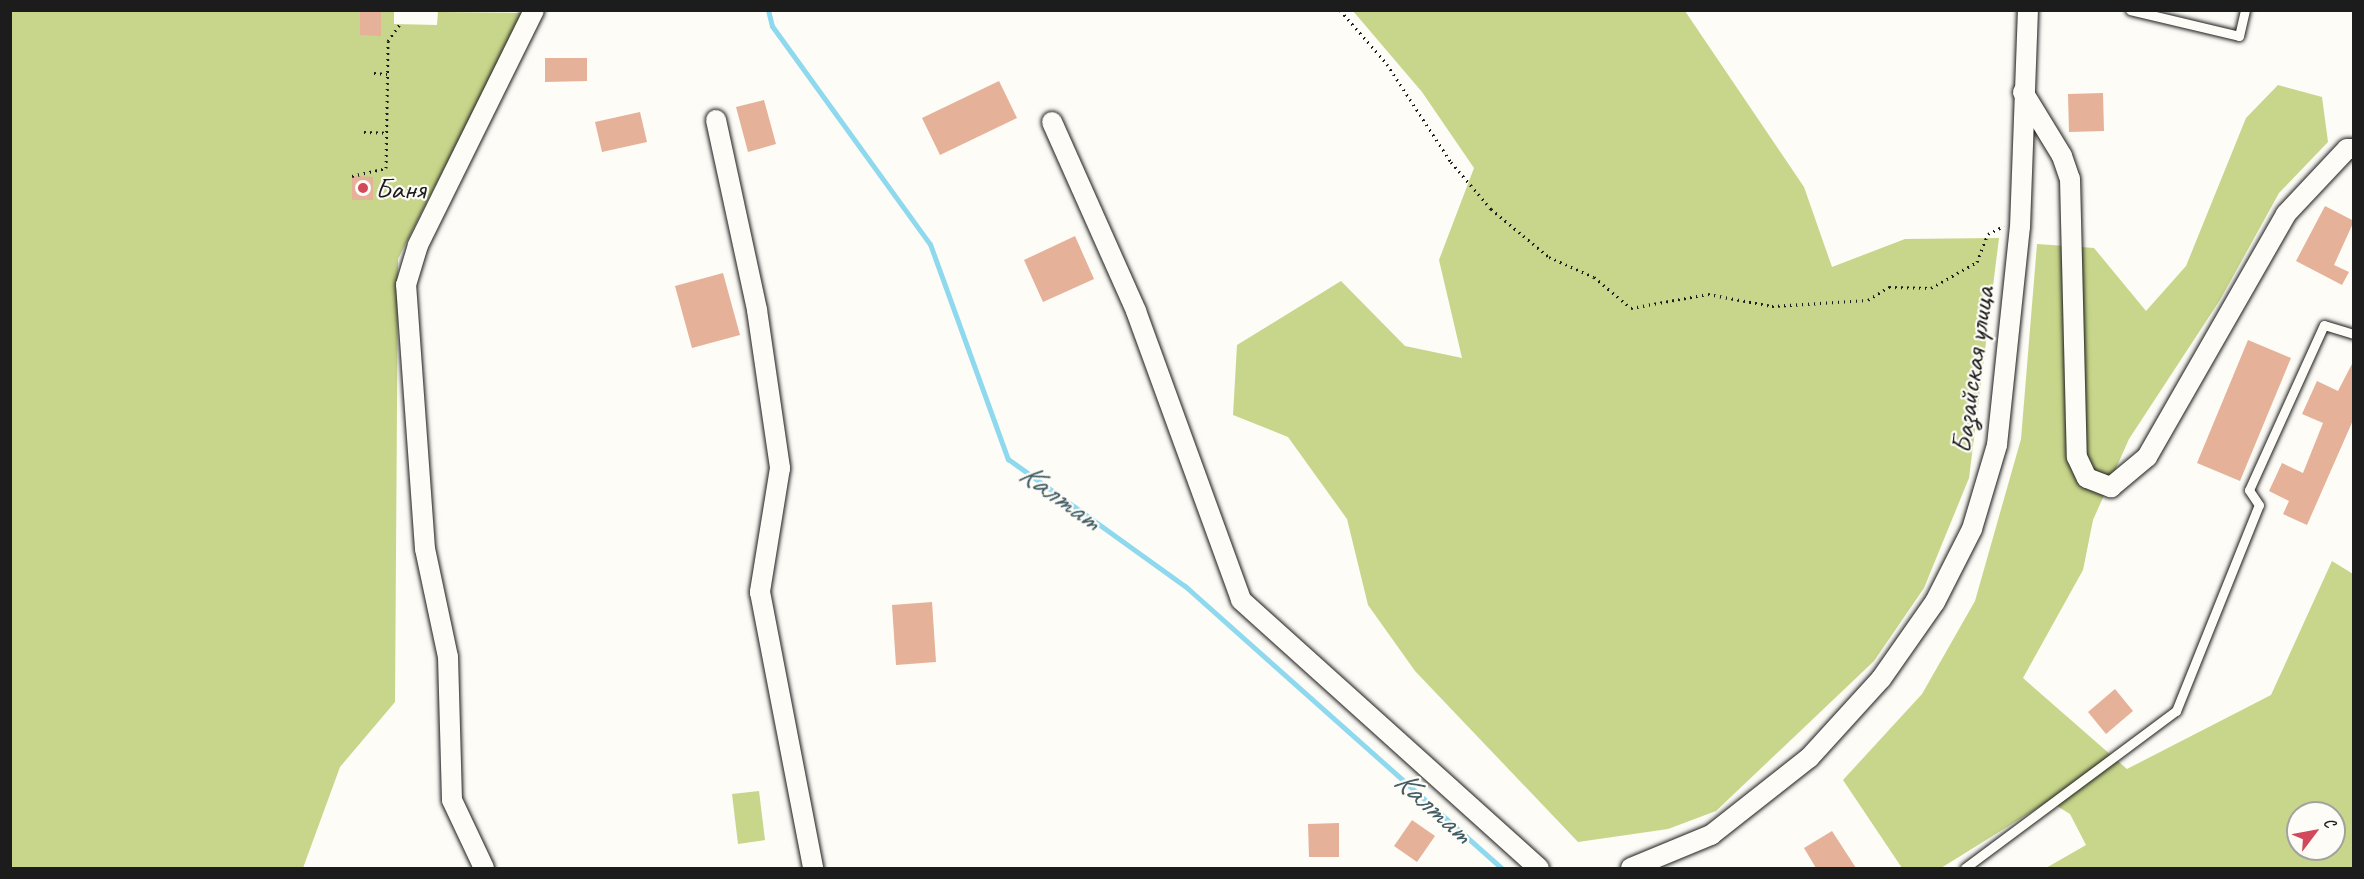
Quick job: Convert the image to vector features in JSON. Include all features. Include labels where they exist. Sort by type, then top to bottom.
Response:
[{"type":"street","points":[[483,868],[452,800],[448,657],[425,549],[406,285],[414,256],[534,10]]},
{"type":"street","name":"Базайская улица","points":[[1630,868],[1711,835],[1767,796],[1881,679],[1935,602],[1972,529],[1997,445],[2020,227],[2023,92],[2028,10]]},
{"type":"street","points":[[2023,92],[2070,179],[2077,457],[2087,478],[2111,487],[2147,457],[2286,214],[2347,149],[2354,149]]},
{"type":"street","points":[[716,120],[757,310],[780,468],[760,592],[813,868]]},
{"type":"street","points":[[1052,122],[1136,311],[1241,600],[1539,868]]},
{"type":"lane","points":[[2130,10],[2239,36],[2245,10]]},
{"type":"lane","points":[[1965,868],[2176,711],[2259,505],[2249,490],[2324,326],[2354,334]]},
{"type":"path","points":[[1340,10],[1387,64],[1451,162],[1491,209],[1549,257],[1594,278],[1631,308],[1708,294],[1772,306],[1868,300],[1889,287],[1931,288],[1977,262],[1982,244],[1998,226],[2020,227]]},
{"type":"path","points":[[352,176],[386,168],[388,41],[400,24]]},
{"type":"path","points":[[374,73],[387,74]]},
{"type":"path","points":[[363,132],[387,133]]},
{"type":"green space","points":[[10,11],[394,11],[394,24],[437,25],[438,12],[523,13],[398,259],[395,702],[340,767],[303,868],[11,868]]},
{"type":"green space","points":[[1353,11],[1685,11],[1804,187],[1832,267],[1905,239],[1999,238],[1969,478],[1924,588],[1874,661],[1716,811],[1668,829],[1578,842],[1415,671],[1368,605],[1347,519],[1288,437],[1233,415],[1237,345],[1341,281],[1405,346],[1462,358],[1439,260],[1474,168],[1422,92]]},
{"type":"green space","points":[[2278,85],[2322,97],[2328,142],[2279,193],[2220,300],[2129,439],[2093,520],[2083,570],[2023,678],[2127,769],[2271,695],[2332,561],[2353,574],[2353,868],[2046,868],[2086,845],[2070,814],[2049,801],[1941,868],[1902,868],[1843,780],[1922,694],[1975,601],[2021,439],[2037,244],[2094,248],[2146,311],[2186,266],[2246,118]]},
{"type":"green space","points":[[759,791],[765,840],[738,844],[732,794]]},
{"type":"building","points":[[360,11],[381,12],[381,36],[360,35]]},
{"type":"building","points":[[545,58],[587,58],[587,81],[545,82]]},
{"type":"building","points":[[999,81],[1017,118],[940,155],[922,118]]},
{"type":"building","points":[[2103,93],[2104,131],[2069,132],[2068,94]]},
{"type":"building","points":[[764,100],[776,144],[748,152],[736,107]]},
{"type":"building","points":[[640,112],[647,142],[602,152],[595,122]]},
{"type":"building","name":"Баня","points":[[352,176],[373,177],[373,200],[352,200]]},
{"type":"building","points":[[2325,206],[2354,221],[2334,265],[2349,272],[2342,285],[2296,261]]},
{"type":"building","points":[[1075,236],[1094,279],[1043,302],[1024,260]]},
{"type":"building","points":[[723,273],[740,335],[692,348],[675,286]]},
{"type":"building","points":[[2248,340],[2291,358],[2240,481],[2197,463]]},
{"type":"building","points":[[2354,360],[2354,418],[2307,525],[2283,514],[2289,501],[2269,491],[2282,463],[2303,473],[2323,423],[2302,414],[2317,381],[2338,391]]},
{"type":"building","points":[[932,602],[936,662],[896,665],[892,605]]},
{"type":"building","points":[[2115,689],[2133,711],[2106,734],[2088,712]]},
{"type":"building","points":[[1412,820],[1435,836],[1417,862],[1394,846]]},
{"type":"building","points":[[1339,823],[1339,857],[1309,857],[1308,824]]},
{"type":"building","points":[[1832,831],[1856,868],[1816,868],[1804,848]]},
{"type":"waterway","name":"Калтат","points":[[768,10],[772,26],[930,244],[1008,459],[1185,586],[1502,868]]},
{"type":"place","name":"Баня","points":[[363,188]]}]
